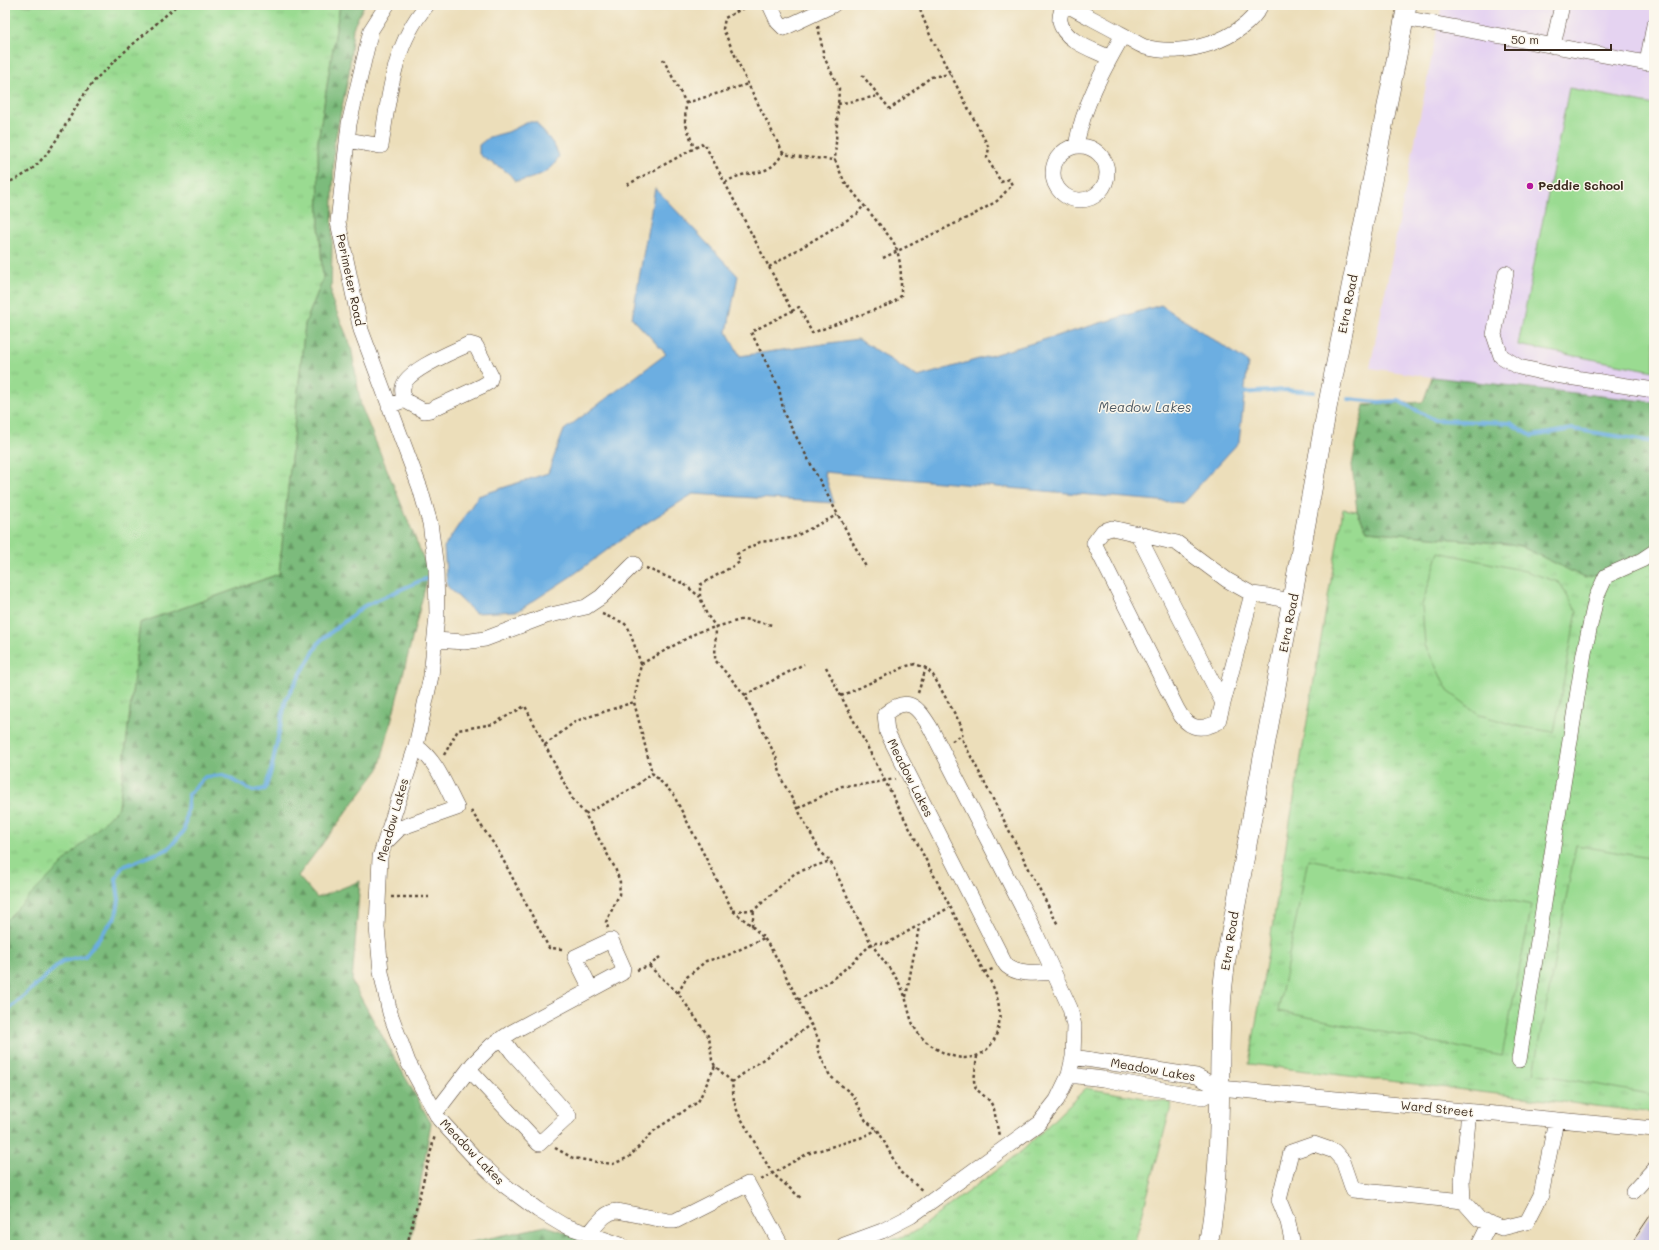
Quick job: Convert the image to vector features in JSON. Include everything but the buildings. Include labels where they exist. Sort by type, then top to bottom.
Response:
[{"type":"main road","name":"Etra Road","points":[[1208,1245],[1216,1199],[1219,1162],[1220,1012],[1226,959],[1293,602],[1328,403],[1406,11]]},
{"type":"street","name":"Perimeter Road","points":[[387,5],[371,30],[349,124],[338,222],[361,330],[420,488],[430,523],[434,551]]},
{"type":"street","points":[[347,140],[381,146],[390,83],[395,65],[409,34],[427,5]]},
{"type":"street","points":[[770,5],[778,22],[784,28],[833,5]]},
{"type":"street","points":[[1063,5],[1059,20],[1064,32],[1076,41],[1110,58]]},
{"type":"street","points":[[1067,5],[1145,46],[1165,50],[1212,43],[1233,34],[1248,24],[1261,5]]},
{"type":"street","points":[[1553,46],[1562,5]]},
{"type":"street","points":[[1406,11],[1553,46],[1647,63],[1654,25]]},
{"type":"street","points":[[1076,146],[1080,124],[1122,35]]},
{"type":"street","points":[[1506,273],[1494,336],[1501,356],[1519,367],[1555,375],[1654,390]]},
{"type":"street","points":[[469,344],[476,346],[491,376],[489,382],[482,386],[430,410],[424,411],[404,400],[403,386],[408,379],[422,367],[469,344]]},
{"type":"street","points":[[389,406],[404,400]]},
{"type":"street","points":[[1252,594],[1218,722],[1206,728],[1192,725],[1183,720],[1177,709],[1094,543],[1103,531],[1112,528],[1177,543],[1227,580],[1252,594],[1293,602]]},
{"type":"street","points":[[1137,533],[1223,703]]},
{"type":"street","name":"Meadow Lakes","points":[[434,551],[437,587],[436,640],[431,676],[416,746],[380,857],[376,927],[381,972],[390,1013],[408,1062],[438,1116],[475,1158],[504,1185],[538,1210],[563,1225],[588,1235],[621,1245]]},
{"type":"street","points":[[1520,1060],[1584,653],[1596,598],[1606,576],[1642,560],[1654,552]]},
{"type":"street","points":[[436,640],[464,642],[485,638],[546,616],[586,607],[601,597],[634,564]]},
{"type":"street","name":"Meadow Lakes","points":[[914,707],[906,704],[896,705],[886,714],[887,732],[1007,966],[1032,974],[1054,972]]},
{"type":"street","points":[[844,1245],[882,1231],[911,1216],[1039,1123],[1057,1100],[1069,1075],[1073,1057],[1074,1026],[1070,1008],[1054,972],[930,727],[920,711],[914,707]]},
{"type":"street","points":[[385,843],[400,828],[458,808],[434,762],[428,754],[416,746]]},
{"type":"street","points":[[438,1116],[469,1069],[492,1045],[502,1038],[622,973],[623,967],[611,940],[575,957],[591,989]]},
{"type":"street","points":[[469,1069],[539,1144],[544,1140],[569,1116],[512,1052],[502,1038]]},
{"type":"street","name":"Meadow Lakes","points":[[1073,1057],[1196,1076],[1220,1088]]},
{"type":"street","name":"Meadow Lakes","points":[[1069,1075],[1102,1079],[1203,1097],[1220,1088]]},
{"type":"street","name":"Ward Street","points":[[1220,1088],[1654,1128]]},
{"type":"street","points":[[1469,1112],[1462,1180],[1463,1201],[1479,1219],[1502,1228],[1527,1222],[1541,1195],[1556,1120]]},
{"type":"street","points":[[1293,1245],[1288,1222],[1279,1200],[1291,1152],[1314,1144],[1334,1151],[1343,1161],[1353,1190],[1463,1201]]},
{"type":"street","points":[[1633,1192],[1654,1168]]},
{"type":"street","points":[[588,1235],[603,1217],[610,1212],[618,1211],[675,1221],[748,1184],[751,1187],[780,1245]]},
{"type":"street","points":[[1479,1245],[1490,1223]]},
{"type":"path","points":[[5,183],[24,175],[38,162],[56,140],[97,78],[177,5]]},
{"type":"path","points":[[749,5],[725,18],[722,29],[783,153],[792,156],[835,160]]},
{"type":"path","points":[[883,258],[973,215],[996,201],[1012,185],[1009,179],[1000,182],[990,164],[987,158],[989,148],[950,74],[918,5]]},
{"type":"path","points":[[816,14],[824,56],[839,88],[835,160],[844,181],[893,240],[898,251],[902,272],[901,296],[893,303],[812,333],[799,307],[750,332],[779,388],[784,414],[866,567]]},
{"type":"path","points":[[663,59],[686,103],[685,122],[694,148]]},
{"type":"path","points":[[862,75],[890,109],[931,76],[950,74]]},
{"type":"path","points":[[686,103],[748,84]]},
{"type":"path","points":[[838,104],[878,96]]},
{"type":"path","points":[[627,185],[704,143],[792,311]]},
{"type":"path","points":[[725,183],[734,176],[764,171],[777,164],[783,153]]},
{"type":"path","points":[[769,267],[857,214],[864,205]]},
{"type":"path","points":[[826,668],[984,972],[993,983],[999,1002],[999,1025],[990,1049],[977,1056],[954,1058],[931,1045],[919,1035],[912,1024],[906,998],[900,983],[872,943],[830,861],[820,852],[782,780],[776,756],[746,695],[715,660],[716,627],[707,615],[700,597],[700,585],[740,562],[737,554],[760,542],[792,538],[837,515]]},
{"type":"path","points":[[634,564],[684,584],[700,597]]},
{"type":"path","points":[[586,607],[628,626],[641,664],[634,702],[652,773],[673,794],[733,911],[764,938],[811,1024],[818,1040],[817,1049],[830,1076],[853,1095],[866,1121],[878,1130],[900,1172],[934,1200]]},
{"type":"path","points":[[641,664],[698,632],[744,619],[772,625]]},
{"type":"path","points":[[746,695],[804,664]]},
{"type":"path","points":[[914,707],[926,668]]},
{"type":"path","points":[[545,745],[576,721],[634,702]]},
{"type":"path","points":[[443,758],[458,730],[493,724],[525,706],[573,800],[585,814],[615,868],[620,882],[619,895],[606,922],[611,940]]},
{"type":"path","points":[[585,814],[633,788],[652,773]]},
{"type":"path","points":[[798,808],[842,786],[885,782],[909,776]]},
{"type":"path","points":[[468,805],[498,850],[549,948],[564,949],[575,957]]},
{"type":"path","points":[[733,911],[754,910],[795,873],[830,861]]},
{"type":"path","points":[[377,898],[429,897]]},
{"type":"path","points":[[798,1000],[815,991],[846,969],[872,943],[888,943],[950,907]]},
{"type":"path","points":[[752,926],[754,910]]},
{"type":"path","points":[[906,998],[919,926]]},
{"type":"path","points":[[678,993],[687,977],[706,961],[726,956],[764,938]]},
{"type":"path","points":[[622,973],[649,966],[660,957]]},
{"type":"path","points":[[649,966],[678,993],[709,1037],[712,1060],[715,1066],[732,1082],[734,1101],[738,1113],[772,1173],[802,1199]]},
{"type":"path","points":[[732,1082],[811,1024]]},
{"type":"path","points":[[977,1056],[974,1081],[976,1089],[990,1101],[994,1109],[1000,1139],[1006,1148]]},
{"type":"path","points":[[544,1140],[563,1154],[573,1158],[613,1164],[629,1157],[656,1129],[698,1102],[715,1066]]},
{"type":"path","points":[[407,1245],[438,1116]]},
{"type":"path","points":[[751,1187],[772,1173],[807,1154],[860,1138],[878,1130]]},
{"type":"shaded area","name":"Peddie School","points":[[1442,5],[1654,5],[1654,402],[1432,377],[1370,368]]},
{"type":"green space","points":[[5,5],[340,5],[318,141],[319,225],[323,279],[305,324],[279,574],[140,623],[119,807],[5,921]]},
{"type":"green space","points":[[340,5],[364,5],[353,28],[349,74],[334,145],[331,298],[351,346],[361,406],[429,572],[379,769],[298,876],[317,898],[360,881],[352,982],[431,1123],[410,1245],[5,1245],[5,921],[119,807],[140,623],[279,574],[305,324],[323,279],[319,225],[318,141]]},
{"type":"green space","points":[[1569,88],[1654,105],[1654,371],[1518,345]]},
{"type":"green space","points":[[1432,377],[1654,402],[1654,561],[1585,578],[1518,545],[1367,531],[1357,511],[1352,465],[1364,405],[1423,402]]},
{"type":"green space","points":[[1343,509],[1357,511],[1367,531],[1518,545],[1585,577],[1654,561],[1654,1113],[1249,1064]]},
{"type":"green space","points":[[1439,552],[1525,571],[1558,582],[1577,611],[1554,732],[1521,727],[1480,715],[1448,691],[1425,645],[1422,605]]},
{"type":"green space","points":[[1576,845],[1654,859],[1654,1095],[1534,1073]]},
{"type":"green space","points":[[1308,859],[1532,905],[1502,1056],[1278,1011]]},
{"type":"green space","points":[[1086,1088],[1172,1103],[1134,1245],[876,1245],[913,1233],[1023,1150]]},
{"type":"green space","points":[[546,1226],[605,1245],[457,1245]]},
{"type":"water","points":[[528,122],[536,122],[552,142],[559,156],[554,165],[542,174],[515,181],[507,172],[479,154],[479,145],[489,137],[508,132]]},
{"type":"water","name":"Meadow Lakes","points":[[655,188],[738,276],[727,332],[740,356],[858,339],[918,377],[1161,305],[1248,362],[1239,442],[1183,503],[824,472],[834,503],[693,494],[629,534],[573,575],[518,611],[475,613],[447,586],[444,547],[478,496],[548,473],[564,430],[666,354],[632,318]]},
{"type":"waterway","points":[[1240,393],[1285,390],[1314,392]]},
{"type":"waterway","points":[[1348,399],[1379,402],[1399,401],[1435,420],[1510,423],[1532,436],[1572,429],[1654,442]]},
{"type":"waterway","points":[[5,1017],[7,1011],[63,961],[85,956],[116,916],[119,900],[116,879],[122,867],[168,849],[184,831],[189,794],[205,777],[223,775],[253,791],[265,789],[271,771],[286,699],[320,641],[364,606],[422,580],[432,578]]},
{"type":"place","name":"Peddie School","points":[[1530,186]]}]
